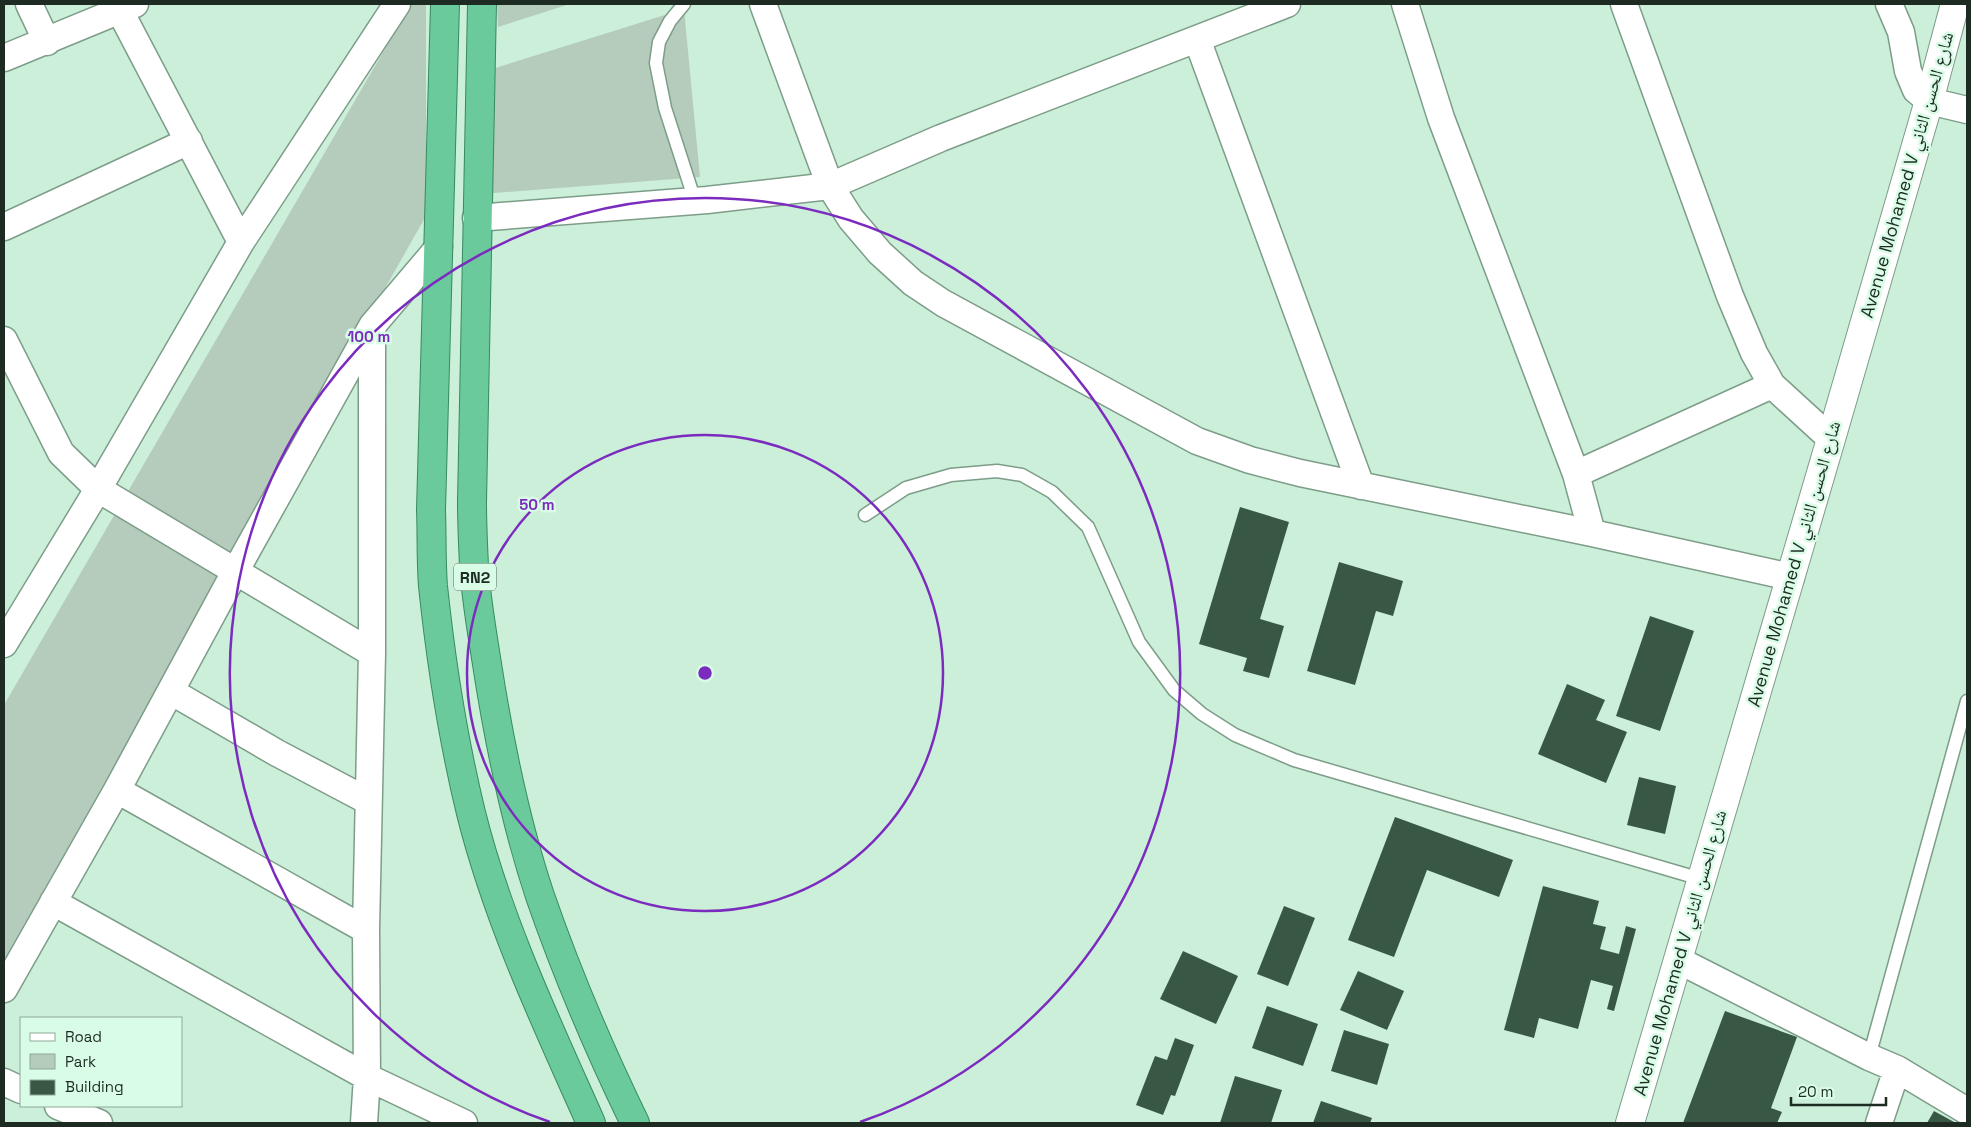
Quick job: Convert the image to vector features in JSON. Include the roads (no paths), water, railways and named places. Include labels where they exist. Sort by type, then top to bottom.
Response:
[{"type":"highway","name":"RN2","points":[[445,4],[432,455],[433,584],[455,741],[472,814],[494,889],[520,960],[549,1032],[591,1123]]},
{"type":"highway","name":"RN2","points":[[482,4],[476,218],[472,502],[474,568],[492,701],[517,814],[540,896],[588,1023],[635,1123]]},
{"type":"street","points":[[29,4],[47,42]]},
{"type":"street","points":[[4,639],[98,489],[241,242],[397,4]]},
{"type":"street","points":[[763,4],[830,186],[851,219],[880,253],[913,283],[943,304],[1197,442],[1250,460],[1300,474],[1592,533],[1791,577]]},
{"type":"street","points":[[476,218],[695,201],[830,186],[941,138],[1287,4]]},
{"type":"street","points":[[1405,4],[1441,118],[1576,474],[1592,533]]},
{"type":"street","points":[[1624,4],[1730,296],[1754,353],[1772,385],[1831,439]]},
{"type":"street","points":[[1889,4],[1901,32],[1911,81],[1916,90],[1929,101],[1967,110]]},
{"type":"street","name":"Avenue Mohamed V شارع الحسن الثاني","points":[[1630,1123],[1791,577],[1929,101],[1955,4]]},
{"type":"street","points":[[4,58],[47,42],[127,7],[189,141],[241,242]]},
{"type":"street","points":[[1197,38],[1361,486]]},
{"type":"street","points":[[4,227],[189,141]]},
{"type":"street","points":[[4,989],[172,692],[235,572],[372,326],[439,247]]},
{"type":"street","points":[[364,1123],[367,1077],[366,930],[372,653],[372,326]]},
{"type":"street","points":[[4,340],[62,453],[98,489],[372,653]]},
{"type":"street","points":[[1576,474],[1772,385]]},
{"type":"street","points":[[172,692],[277,753],[368,800]]},
{"type":"street","points":[[117,790],[366,930]]},
{"type":"street","points":[[52,902],[367,1077],[464,1123]]},
{"type":"street","points":[[1678,960],[1869,1058],[1897,1069],[1967,1111]]},
{"type":"street","points":[[1879,1123],[1897,1069]]},
{"type":"street","points":[[4,1082],[20,1090]]},
{"type":"street","points":[[60,1107],[99,1123]]},
{"type":"lane","points":[[684,4],[670,21],[659,42],[656,63],[665,108],[695,201]]},
{"type":"lane","points":[[865,515],[906,488],[951,475],[996,471],[1022,475],[1052,492],[1088,527],[1139,642],[1174,690],[1202,714],[1235,735],[1294,760],[1701,879]]},
{"type":"lane","points":[[1869,1058],[1967,701]]}]
